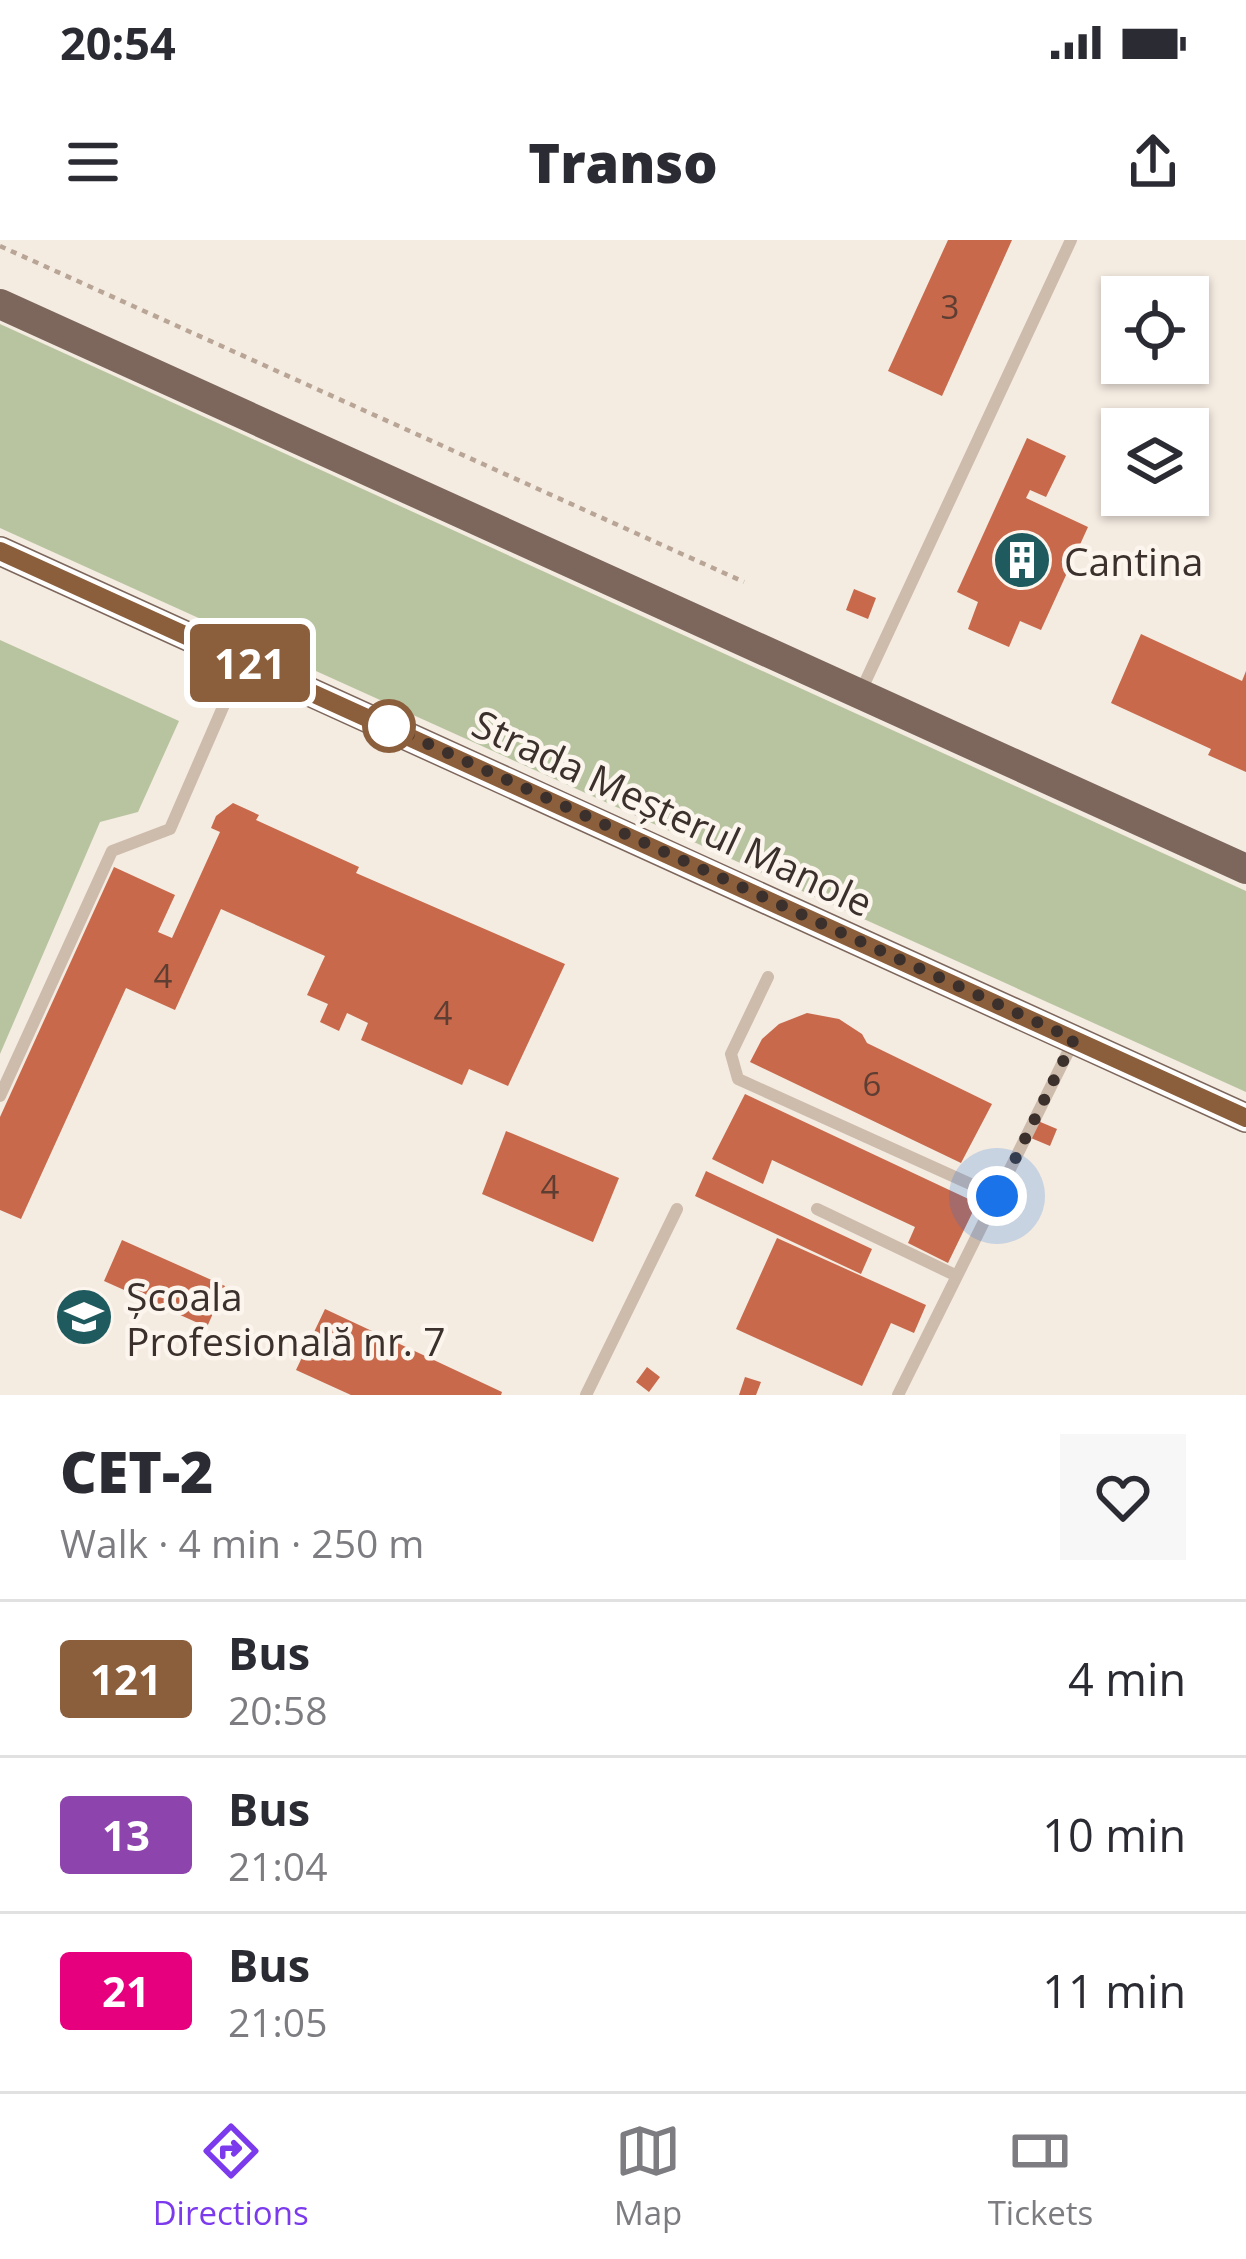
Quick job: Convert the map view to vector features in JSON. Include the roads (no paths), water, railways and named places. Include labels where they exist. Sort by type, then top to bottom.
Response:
[{"type":"main road","points":[[0,304],[1246,869]]},
{"type":"main road","name":"Strada Meșterul Manole","points":[[0,552],[1246,1118]]},
{"type":"lane","points":[[860,694],[1071,240]]},
{"type":"lane","points":[[0,1096],[112,851],[170,829],[243,660]]},
{"type":"lane","points":[[768,977],[731,1054],[738,1079],[997,1196]]},
{"type":"lane","points":[[898,1395],[1074,1039]]},
{"type":"lane","points":[[817,1208],[957,1276]]},
{"type":"lane","points":[[587,1394],[677,1209]]},
{"type":"place","name":"Cantina","points":[[1022,560]]},
{"type":"place","name":"Școala Profesională nr. 7","points":[[84,1317]]}]
